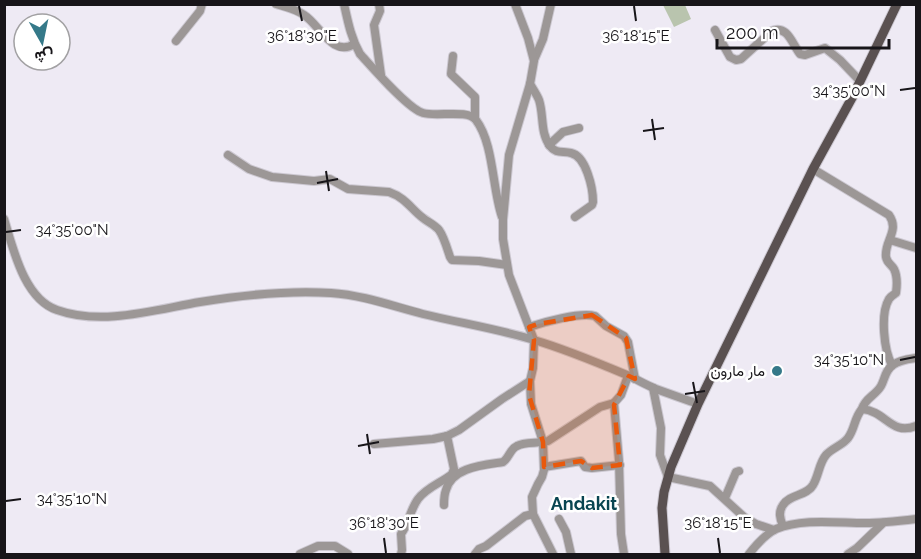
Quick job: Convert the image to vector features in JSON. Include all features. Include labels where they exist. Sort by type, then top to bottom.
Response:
[{"type":"main road","points":[[665,555],[662,508],[671,467],[698,404],[897,4]]},
{"type":"street","points":[[176,41],[200,11],[202,4]]},
{"type":"street","points":[[276,4],[305,15],[335,45],[342,48],[354,44]]},
{"type":"street","points":[[344,4],[354,44],[360,54],[411,106],[421,113],[469,115],[475,118]]},
{"type":"street","points":[[379,4],[380,11],[374,25],[381,77]]},
{"type":"street","points":[[515,4],[534,61]]},
{"type":"street","points":[[551,4],[509,155],[503,239],[509,275],[534,340],[530,381],[531,404],[543,442],[544,466],[542,477],[532,497],[533,514],[553,555]]},
{"type":"street","points":[[715,30],[730,57],[736,60],[772,31],[784,30],[800,54],[805,55],[825,48],[860,81]]},
{"type":"street","points":[[453,56],[451,74],[475,97],[475,118],[486,141],[497,203],[503,220]]},
{"type":"street","points":[[530,84],[539,99],[544,133],[549,145],[555,152],[575,155],[581,160],[589,179],[592,205],[575,217]]},
{"type":"street","points":[[549,145],[563,132],[579,128]]},
{"type":"street","points":[[228,154],[249,169],[272,177],[314,181],[330,179],[348,189],[396,194],[403,198],[422,218],[436,227],[452,260],[507,265]]},
{"type":"street","points":[[813,169],[889,215],[893,220],[886,257],[887,262],[894,268],[897,286],[896,293],[887,303],[884,317],[886,352],[891,365]]},
{"type":"street","points":[[4,219],[27,282],[44,303],[60,311],[106,316],[141,313],[250,295],[293,292],[332,293],[371,299],[534,340],[698,404]]},
{"type":"street","points":[[890,240],[916,248]]},
{"type":"street","points":[[444,505],[446,490],[450,482],[465,470],[503,462],[518,445],[543,442],[555,436],[600,407],[614,403],[632,377],[626,338],[595,316],[584,315],[529,327]]},
{"type":"street","points":[[783,526],[780,520],[782,506],[813,486],[823,459],[848,437],[856,417],[867,399],[881,386],[891,365],[916,358]]},
{"type":"street","points":[[374,444],[422,441],[447,436],[530,381]]},
{"type":"street","points":[[653,388],[661,428],[660,455],[668,477],[706,484],[714,488],[749,521],[774,530]]},
{"type":"street","points":[[614,403],[620,465],[621,534],[624,555]]},
{"type":"street","points":[[862,409],[874,412],[899,428],[916,426]]},
{"type":"street","points":[[401,555],[401,534],[419,497],[452,474],[447,436]]},
{"type":"street","points":[[544,466],[581,461],[585,467],[592,468],[620,465]]},
{"type":"street","points":[[724,498],[736,472],[739,471]]},
{"type":"street","points":[[475,555],[479,549],[525,516],[533,514]]},
{"type":"street","points":[[559,519],[566,531],[572,555]]},
{"type":"street","points":[[749,555],[756,545],[774,530],[783,526],[817,522],[883,523],[916,519]]},
{"type":"street","points":[[848,555],[883,523]]},
{"type":"street","points":[[300,555],[318,546],[335,546],[348,555]]},
{"type":"highlighted area","points":[[592,315],[626,338],[635,379],[629,376],[614,405],[620,465],[592,468],[581,461],[544,467],[543,442],[529,395],[534,340],[529,327]]},
{"type":"green space","points":[[663,5],[685,5],[691,19],[674,27]]},
{"type":"place","name":"مار مارون","points":[[777,371]]},
{"type":"district","name":"Andakit","points":[[584,503]]}]
